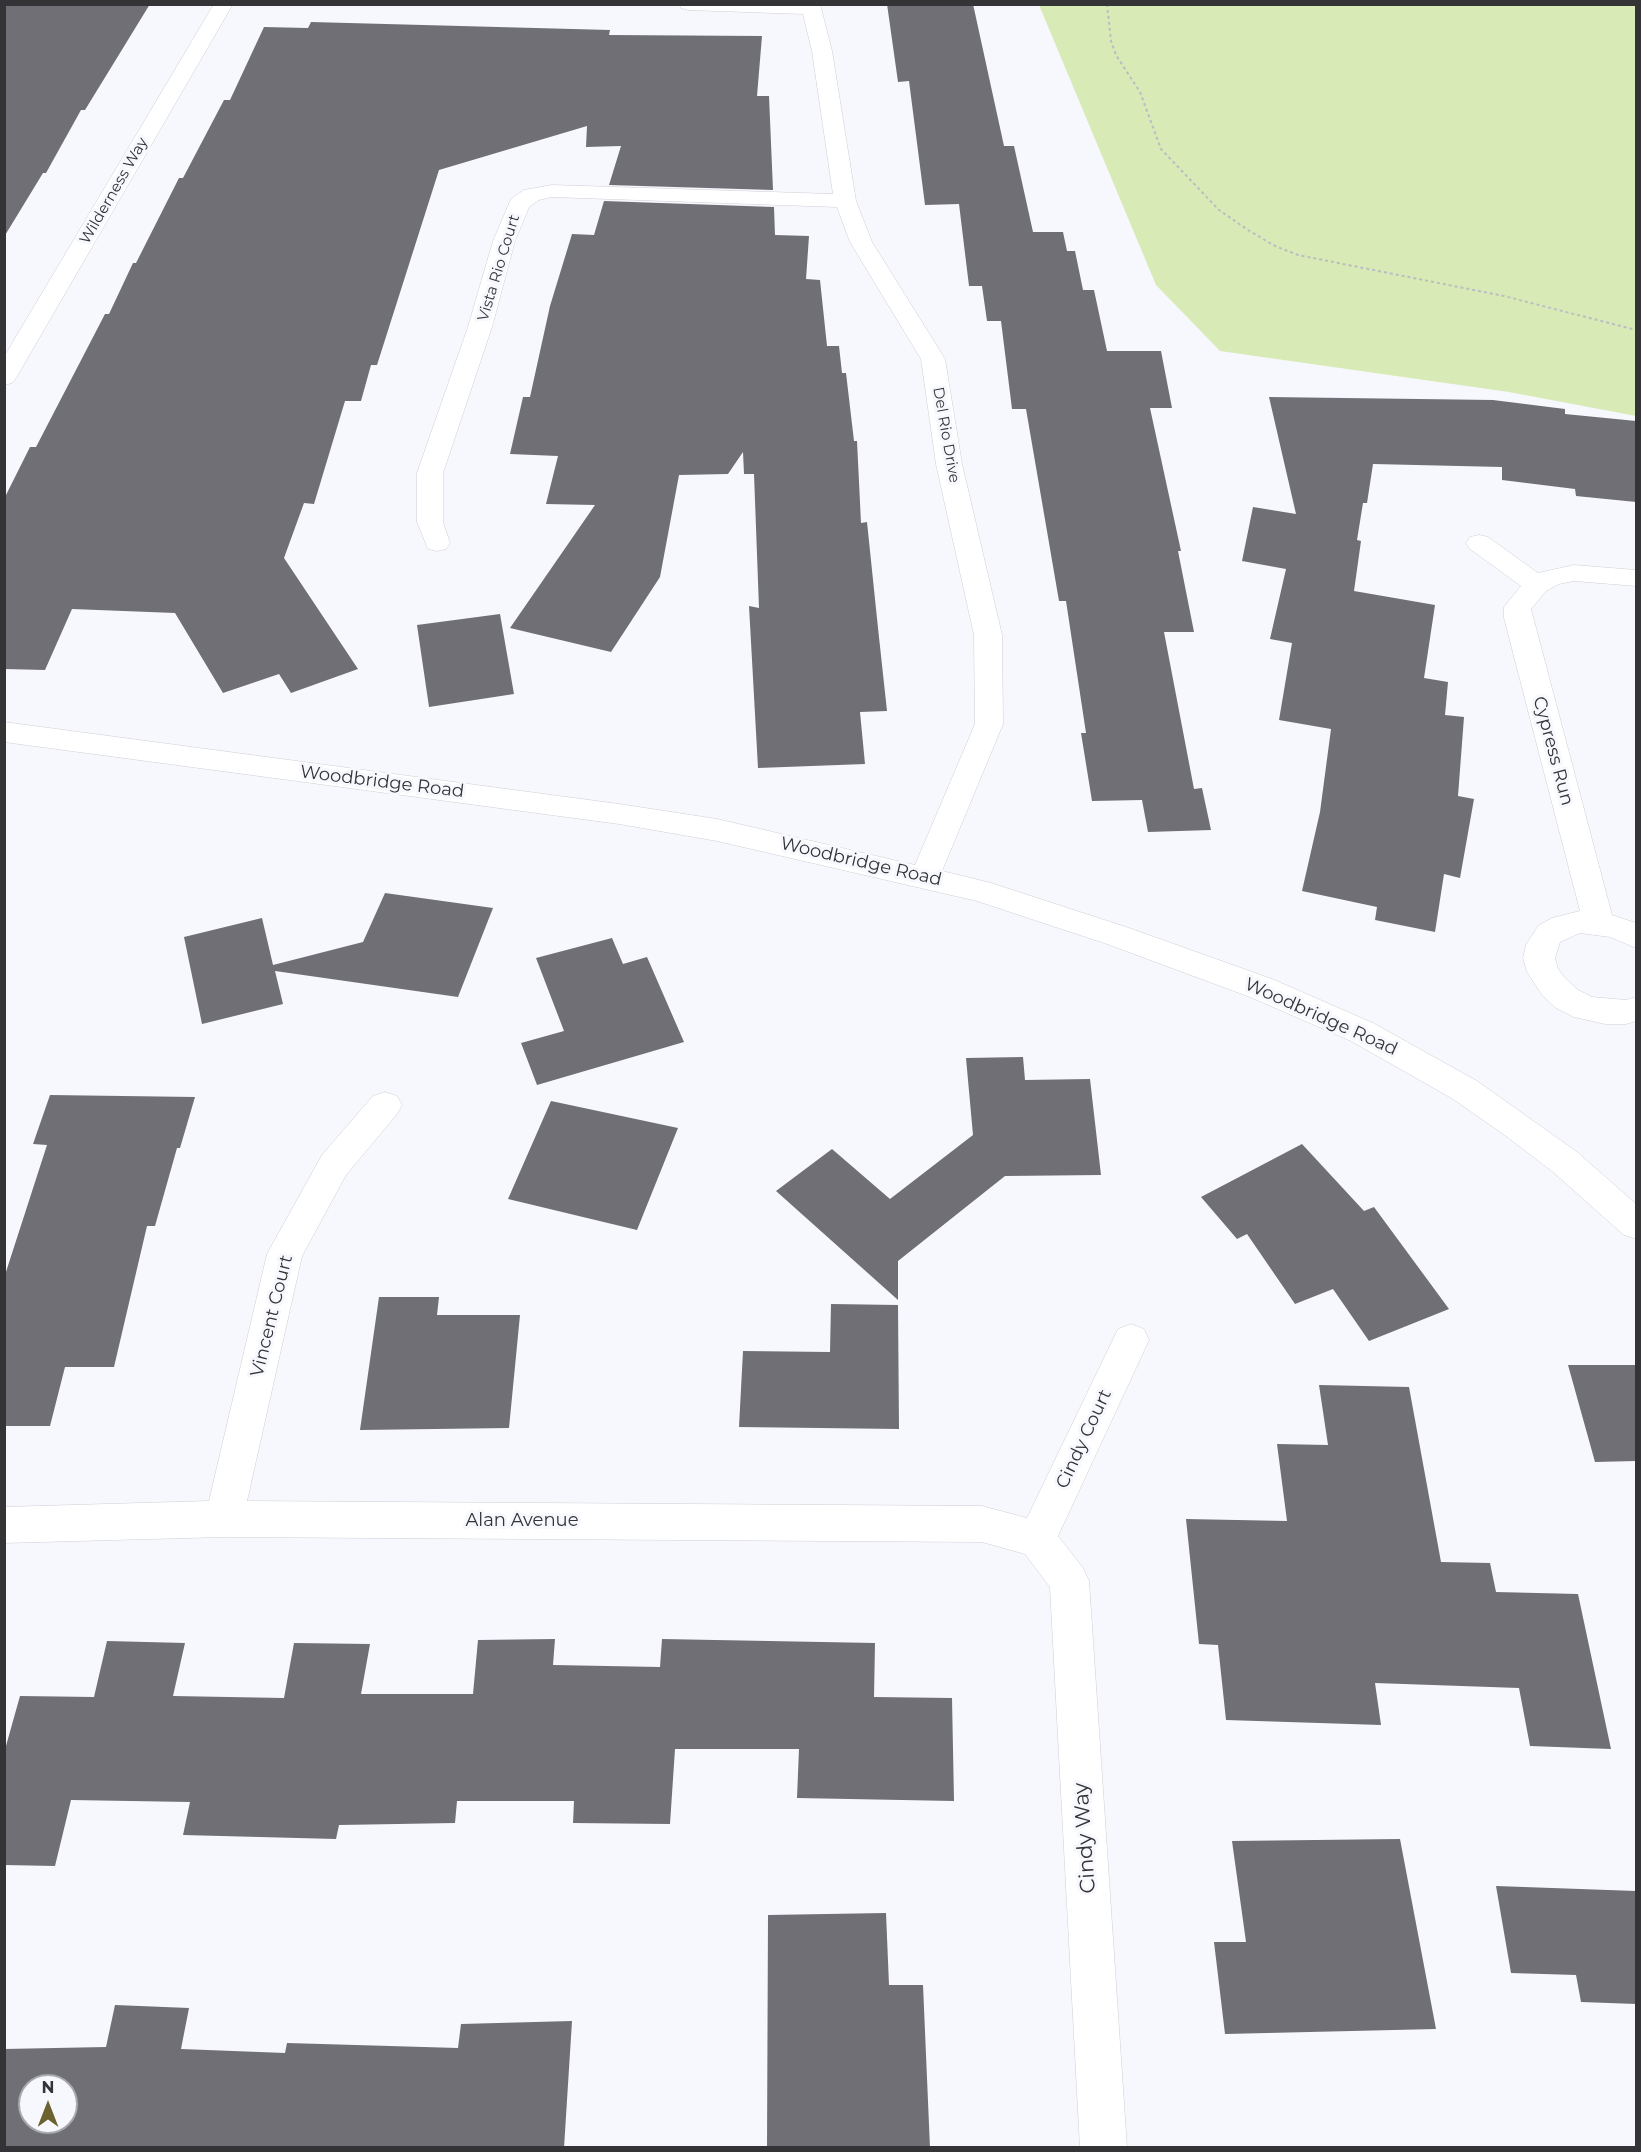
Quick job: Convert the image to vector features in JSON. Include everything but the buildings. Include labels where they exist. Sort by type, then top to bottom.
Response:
[{"type":"street","name":"Wilderness Way","points":[[4,378],[224,4]]},
{"type":"street","points":[[688,4],[810,7]]},
{"type":"street","name":"Del Rio Drive","points":[[810,7],[822,51],[845,201],[861,242],[933,359],[949,464],[988,635],[989,724],[925,876]]},
{"type":"street","name":"Vista Rio Court","points":[[437,543],[430,522],[430,473],[480,327],[504,241],[519,204],[532,195],[552,191],[845,201]]},
{"type":"street","points":[[1479,543],[1538,585]]},
{"type":"street","name":"Cypress Run","points":[[1599,923],[1517,607],[1538,585],[1552,578],[1574,573],[1636,578]]},
{"type":"street","name":"Woodbridge Road","points":[[4,732],[620,814],[717,830],[925,876],[991,894],[1118,936],[1261,988],[1362,1032],[1465,1090],[1518,1126],[1565,1162],[1636,1225]]},
{"type":"street","points":[[1636,937],[1619,928],[1599,923],[1580,922],[1563,926],[1549,934],[1542,945],[1539,958],[1543,972],[1553,986],[1567,999],[1585,1008],[1605,1012],[1626,1012],[1636,1009]]},
{"type":"street","name":"Vincent Court","points":[[224,1519],[285,1254],[334,1165],[385,1105]]},
{"type":"street","name":"Cindy Court","points":[[1037,1539],[1131,1340]]},
{"type":"street","name":"Alan Avenue","points":[[4,1525],[224,1519],[982,1524],[1037,1539]]},
{"type":"street","name":"Cindy Way","points":[[1037,1539],[1069,1581],[1104,2148]]},
{"type":"path","points":[[1107,4],[1111,40],[1116,55],[1140,92],[1161,149],[1219,210],[1248,230],[1275,246],[1298,255],[1504,296],[1636,330]]},
{"type":"green space","points":[[1039,5],[1636,5],[1636,416],[1509,392],[1220,351],[1156,285]]}]
